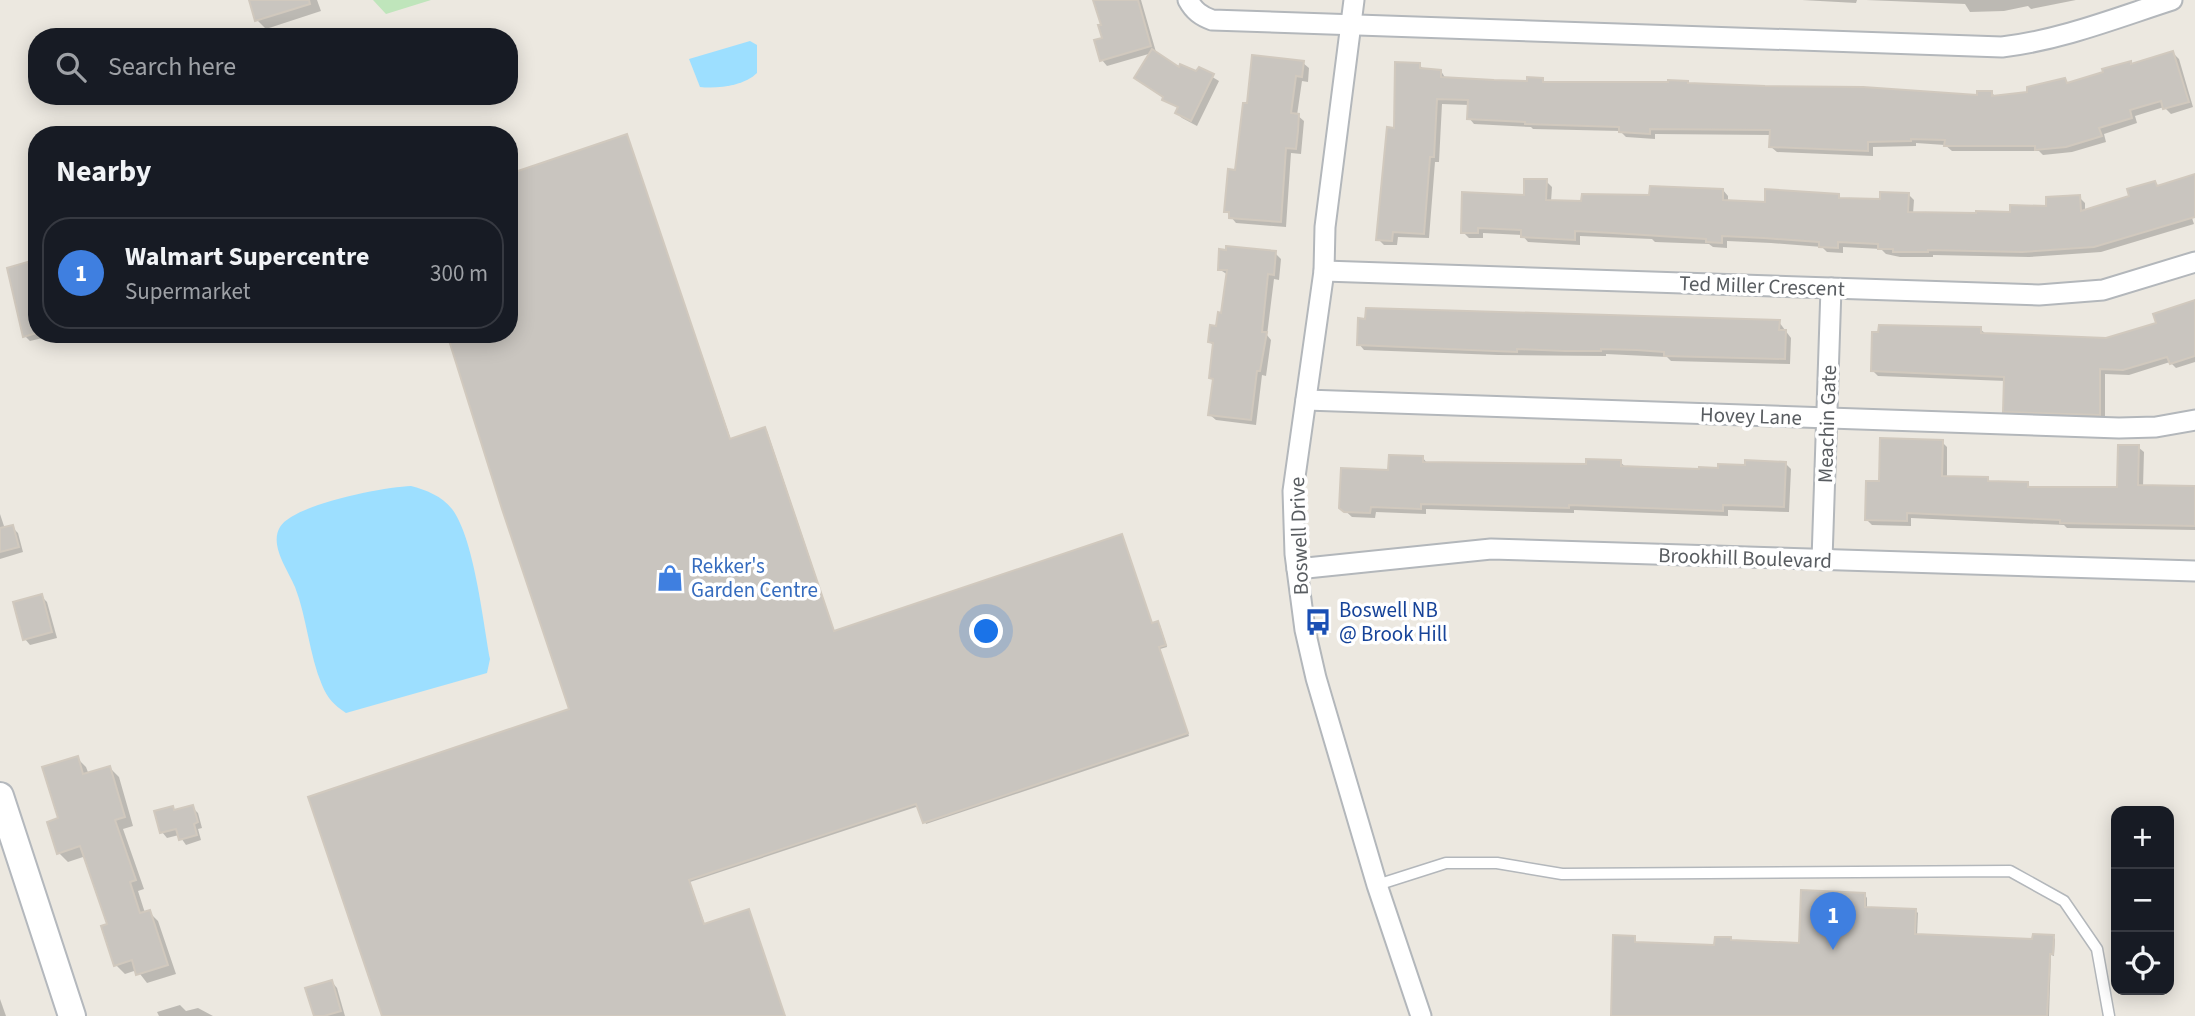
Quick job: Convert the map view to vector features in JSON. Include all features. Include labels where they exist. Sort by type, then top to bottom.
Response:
[{"type":"street","points":[[1188,0],[1202,17],[1212,20],[2002,47],[2060,36],[2172,0]]},
{"type":"street","name":"Boswell Drive","points":[[1354,0],[1325,227],[1324,271],[1293,491],[1297,569],[1304,631],[1316,678],[1377,886],[1421,1016]]},
{"type":"street","name":"Ted Miller Crescent","points":[[1324,271],[2039,295],[2103,290],[2195,262]]},
{"type":"street","name":"Meachin Gate","points":[[1822,560],[1830,288]]},
{"type":"street","name":"Hovey Lane","points":[[1306,400],[2119,428],[2156,427],[2195,420]]},
{"type":"street","name":"Brookhill Boulevard","points":[[1297,569],[1491,549],[2195,571]]},
{"type":"street","points":[[0,796],[72,1016]]},
{"type":"lane","points":[[1377,886],[1446,863],[1497,863],[1562,874],[2010,871],[2064,901],[2097,949],[2109,1016]]},
{"type":"green space","points":[[373,0],[431,0],[386,14]]},
{"type":"water","points":[[750,41],[757,45],[757,73],[730,86],[700,87],[689,59]]},
{"type":"water","points":[[411,486],[439,497],[452,509],[460,522],[472,559],[481,602],[490,659],[487,673],[346,713],[332,701],[322,685],[299,599],[278,549],[277,534],[289,519],[320,504],[361,493]]},
{"type":"building","points":[[249,0],[309,0],[310,4],[255,21]]},
{"type":"building","points":[[1093,0],[1138,0],[1151,46],[1100,61],[1094,40],[1102,38],[1098,25],[1101,25]]},
{"type":"building","points":[[1152,49],[1179,67],[1180,64],[1196,71],[1199,67],[1214,74],[1191,121],[1175,113],[1178,107],[1162,100],[1163,97],[1134,78]]},
{"type":"building","points":[[2173,51],[2189,102],[2163,109],[2161,101],[2130,110],[2132,118],[2099,128],[2102,136],[2066,147],[2035,150],[2035,146],[1944,146],[1945,140],[1911,139],[1868,142],[1868,151],[1769,147],[1770,130],[1650,129],[1650,134],[1619,132],[1619,127],[1467,119],[1468,100],[1437,99],[1434,157],[1430,157],[1424,234],[1393,232],[1392,241],[1376,240],[1387,127],[1394,128],[1395,62],[1420,63],[1420,68],[1441,70],[1441,77],[1527,81],[1527,77],[1543,78],[1543,82],[1668,80],[1765,86],[1863,87],[1977,95],[1977,91],[1992,91],[1992,96],[2027,92],[2027,87],[2065,78],[2067,83],[2103,72],[2102,69],[2131,61],[2131,64]]},
{"type":"building","points":[[1252,55],[1304,61],[1302,77],[1296,76],[1291,113],[1299,114],[1298,131],[1296,149],[1286,148],[1281,222],[1229,218],[1229,212],[1224,212],[1228,169],[1235,170]]},
{"type":"building","name":"Rekker's Garden Centre","points":[[627,134],[730,439],[765,427],[834,631],[1122,534],[1152,623],[1158,621],[1166,645],[1159,647],[1188,733],[923,823],[916,804],[689,880],[704,924],[749,909],[785,1016],[382,1016],[308,797],[569,709],[450,343],[518,343],[518,171]]},
{"type":"building","points":[[2195,174],[2195,217],[2094,247],[2022,252],[1893,252],[1893,249],[1878,249],[1878,244],[1838,242],[1838,248],[1819,247],[1819,242],[1722,236],[1722,243],[1706,242],[1706,239],[1575,231],[1575,240],[1521,237],[1521,230],[1478,228],[1478,233],[1461,233],[1462,192],[1524,195],[1524,179],[1547,179],[1546,200],[1581,201],[1582,194],[1649,195],[1650,186],[1723,189],[1723,200],[1765,202],[1765,189],[1839,194],[1839,198],[1880,199],[1880,192],[1909,193],[1908,212],[1976,213],[2010,212],[2010,205],[2046,206],[2046,197],[2080,195],[2081,211],[2129,196],[2127,189],[2155,181],[2157,186]]},
{"type":"building","points":[[1226,246],[1276,251],[1274,275],[1268,274],[1262,332],[1267,332],[1260,371],[1257,371],[1251,420],[1208,415],[1213,379],[1209,378],[1213,343],[1208,342],[1210,325],[1216,326],[1218,312],[1221,313],[1227,270],[1218,270],[1219,249],[1226,250]]},
{"type":"building","points":[[28,262],[28,336],[23,337],[7,268]]},
{"type":"building","points":[[2195,300],[2195,356],[2170,364],[2167,357],[2123,370],[2100,369],[2100,415],[2003,412],[2004,377],[1871,371],[1872,332],[1878,332],[1879,325],[1981,327],[1981,333],[2106,338],[2156,323],[2153,314]]},
{"type":"building","points":[[1366,308],[1780,320],[1779,330],[1786,330],[1785,359],[1664,356],[1664,352],[1637,350],[1517,349],[1517,352],[1357,345],[1358,318],[1365,319]]},
{"type":"building","points":[[1880,438],[1943,440],[1942,476],[1988,477],[1988,481],[2028,482],[2028,487],[2117,487],[2118,445],[2139,445],[2138,485],[2195,486],[2195,526],[2060,523],[2060,520],[1907,513],[1907,521],[1865,520],[1866,481],[1879,481]]},
{"type":"building","points":[[1389,455],[1423,456],[1423,462],[1586,464],[1586,459],[1621,460],[1621,466],[1699,469],[1718,468],[1718,464],[1745,465],[1745,460],[1786,462],[1784,507],[1723,505],[1723,511],[1569,505],[1569,508],[1421,504],[1421,509],[1371,507],[1370,513],[1344,512],[1339,508],[1341,468],[1388,470]]},
{"type":"building","points":[[13,525],[19,547],[0,552],[0,528]]},
{"type":"building","points":[[42,594],[52,632],[23,640],[13,602]]},
{"type":"building","points":[[78,756],[83,774],[110,766],[125,817],[115,820],[136,880],[130,882],[140,913],[150,910],[168,965],[136,975],[132,960],[114,966],[101,926],[107,924],[80,846],[57,854],[47,822],[58,818],[42,767]]},
{"type":"building","points":[[193,805],[198,822],[194,824],[197,835],[179,840],[176,829],[160,833],[154,811]]},
{"type":"building","points":[[1801,890],[1865,893],[1865,907],[1916,909],[1915,934],[2032,939],[2033,934],[2054,935],[2053,954],[2050,954],[2047,1016],[1611,1016],[1613,935],[1635,936],[1635,942],[1714,945],[1715,937],[1731,937],[1731,940],[1799,943]]},
{"type":"building","points":[[332,980],[341,1011],[314,1016],[305,988]]},
{"type":"place","name":"Rekker's Garden Centre","points":[[670,578]]},
{"type":"place","name":"Boswell NB @ Brook Hill","points":[[1318,622]]},
{"type":"place","name":"Walmart Supercentre","points":[[1833,950]]}]
